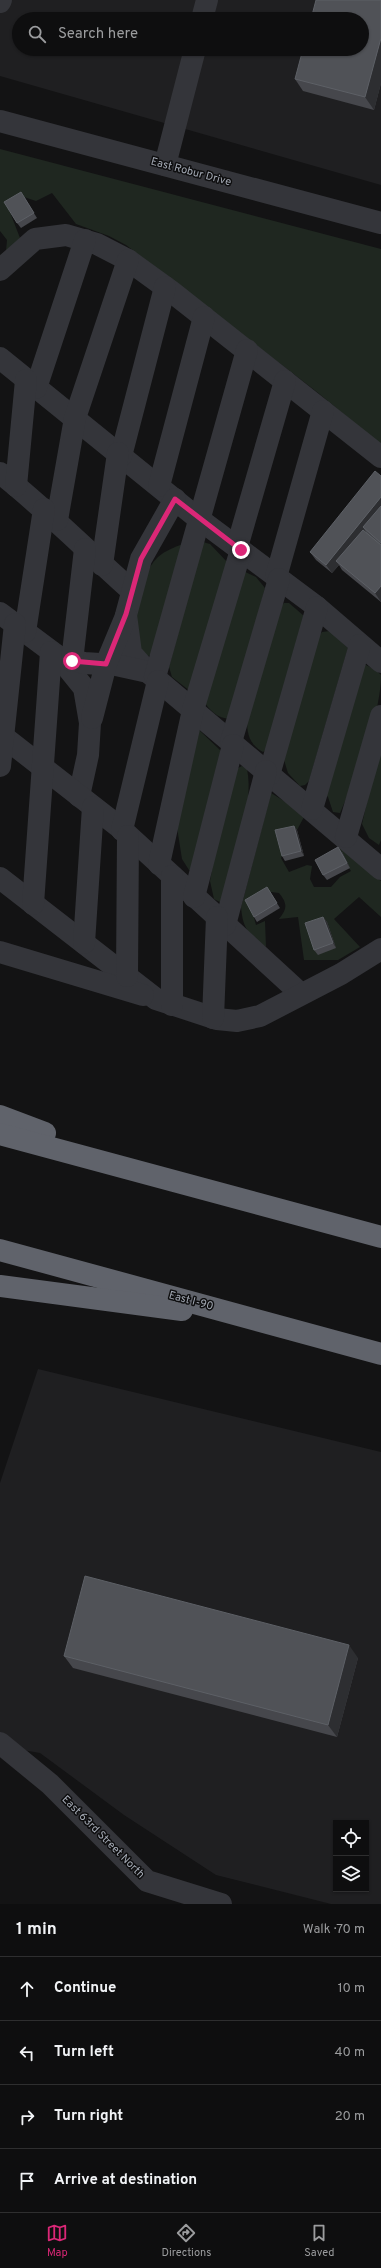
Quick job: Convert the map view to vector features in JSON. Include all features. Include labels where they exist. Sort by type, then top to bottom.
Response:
[{"type":"highway","points":[[0,1116],[160,1177]]},
{"type":"highway","points":[[0,1134],[381,1238]]},
{"type":"highway","name":"East I-90","points":[[0,1250],[270,1322],[381,1354]]},
{"type":"highway","points":[[0,1286],[270,1322]]},
{"type":"street","points":[[204,12],[207,0]]},
{"type":"street","points":[[165,165],[193,56]]},
{"type":"street","name":"East Robur Drive","points":[[0,121],[381,222]]},
{"type":"street","points":[[0,270],[35,239],[66,235],[97,244],[128,260],[165,287],[247,350],[381,457]]},
{"type":"street","points":[[85,240],[31,384],[5,483],[50,515],[102,565],[132,591]]},
{"type":"street","points":[[0,766],[1,735],[13,623],[50,515],[75,418],[128,260]]},
{"type":"street","points":[[102,565],[119,454],[165,287]]},
{"type":"street","points":[[84,943],[86,801],[90,722],[106,664],[126,614],[141,559],[167,493],[204,317]]},
{"type":"street","points":[[126,976],[125,833],[154,676],[247,350]]},
{"type":"street","points":[[0,358],[198,518],[317,607],[381,662]]},
{"type":"street","points":[[164,1002],[166,870],[193,710],[285,381]]},
{"type":"street","points":[[194,897],[232,744],[323,411]]},
{"type":"street","points":[[33,904],[42,767],[61,656],[85,549]]},
{"type":"street","points":[[213,1018],[221,921],[317,607]]},
{"type":"street","points":[[126,614],[131,653],[154,676],[232,744],[346,837],[381,868]]},
{"type":"street","points":[[13,623],[61,656],[84,688],[90,722]]},
{"type":"street","points":[[312,809],[360,645]]},
{"type":"street","points":[[61,656],[106,664],[154,676]]},
{"type":"street","points":[[346,837],[381,716]]},
{"type":"street","points":[[1,735],[125,833],[301,994]]},
{"type":"street","points":[[0,878],[126,976],[164,1002]]},
{"type":"street","points":[[0,952],[213,1018],[237,1020],[260,1016],[341,974],[381,949]]},
{"type":"street","name":"East 63rd Street North","points":[[0,1743],[50,1784],[147,1881],[221,1904]]},
{"type":"shaded area","points":[[0,0],[381,0],[381,185],[0,76]]},
{"type":"shaded area","points":[[0,149],[381,249],[381,445],[317,392],[126,245],[109,236],[76,224],[52,193],[36,201],[24,197],[8,207],[20,238],[0,262],[0,255],[6,251],[7,240],[0,231]]},
{"type":"shaded area","points":[[203,542],[210,544],[228,563],[190,691],[172,677],[169,667]]},
{"type":"shaded area","points":[[183,544],[153,652],[149,656],[144,655],[137,632],[136,618],[140,590],[151,566],[158,557],[170,549]]},
{"type":"shaded area","points":[[241,570],[256,577],[265,588],[230,719],[221,717],[214,713],[203,700]]},
{"type":"shaded area","points":[[284,603],[289,603],[304,616],[271,746],[263,752],[255,746],[248,734],[247,719],[280,607]]},
{"type":"shaded area","points":[[330,631],[348,648],[309,781],[305,785],[300,786],[288,773],[284,760],[317,638],[322,632]]},
{"type":"shaded area","points":[[364,664],[376,670],[381,675],[377,708],[360,764],[340,813],[333,812],[328,797],[324,793]]},
{"type":"shaded area","points":[[199,730],[221,751],[192,870],[189,870],[182,859],[176,821]]},
{"type":"shaded area","points":[[381,740],[381,840],[379,845],[369,838],[362,824]]},
{"type":"shaded area","points":[[242,766],[247,769],[249,784],[248,801],[241,836],[222,903],[214,899],[210,881],[216,848],[236,769]]},
{"type":"shaded area","points":[[271,793],[289,804],[304,817],[297,830],[279,835],[284,854],[281,858],[289,872],[307,865],[312,866],[310,879],[314,887],[331,887],[340,877],[351,871],[337,850],[340,845],[381,881],[381,917],[359,897],[334,919],[360,947],[338,960],[304,960],[298,917],[279,919],[284,912],[285,903],[279,893],[271,892],[253,914],[256,925],[265,921],[266,947],[251,934],[245,926],[241,907]]},
{"type":"shaded area","points":[[38,1369],[381,1452],[381,1904],[331,1904],[216,1875],[124,1815],[40,1753],[0,1746],[0,1483]]},
{"type":"building","points":[[316,0],[381,0],[381,38],[365,97],[295,79],[301,56],[369,56],[369,12],[313,12]]},
{"type":"building","points":[[21,192],[34,213],[17,223],[4,202]]},
{"type":"building","points":[[375,471],[381,476],[381,497],[326,565],[310,552]]},
{"type":"building","points":[[381,506],[381,543],[363,527]]},
{"type":"building","points":[[363,530],[381,545],[381,586],[375,593],[336,561]]},
{"type":"building","points":[[294,826],[301,851],[282,856],[275,830]]},
{"type":"building","points":[[338,847],[347,863],[323,875],[315,860]]},
{"type":"building","points":[[267,887],[277,903],[254,917],[245,900]]},
{"type":"building","points":[[323,917],[333,943],[314,950],[305,923]]},
{"type":"building","points":[[85,1576],[349,1645],[328,1725],[64,1656]]},
{"type":"route","points":[[72,661],[106,664],[126,614],[141,559],[175,499],[241,550]]}]
